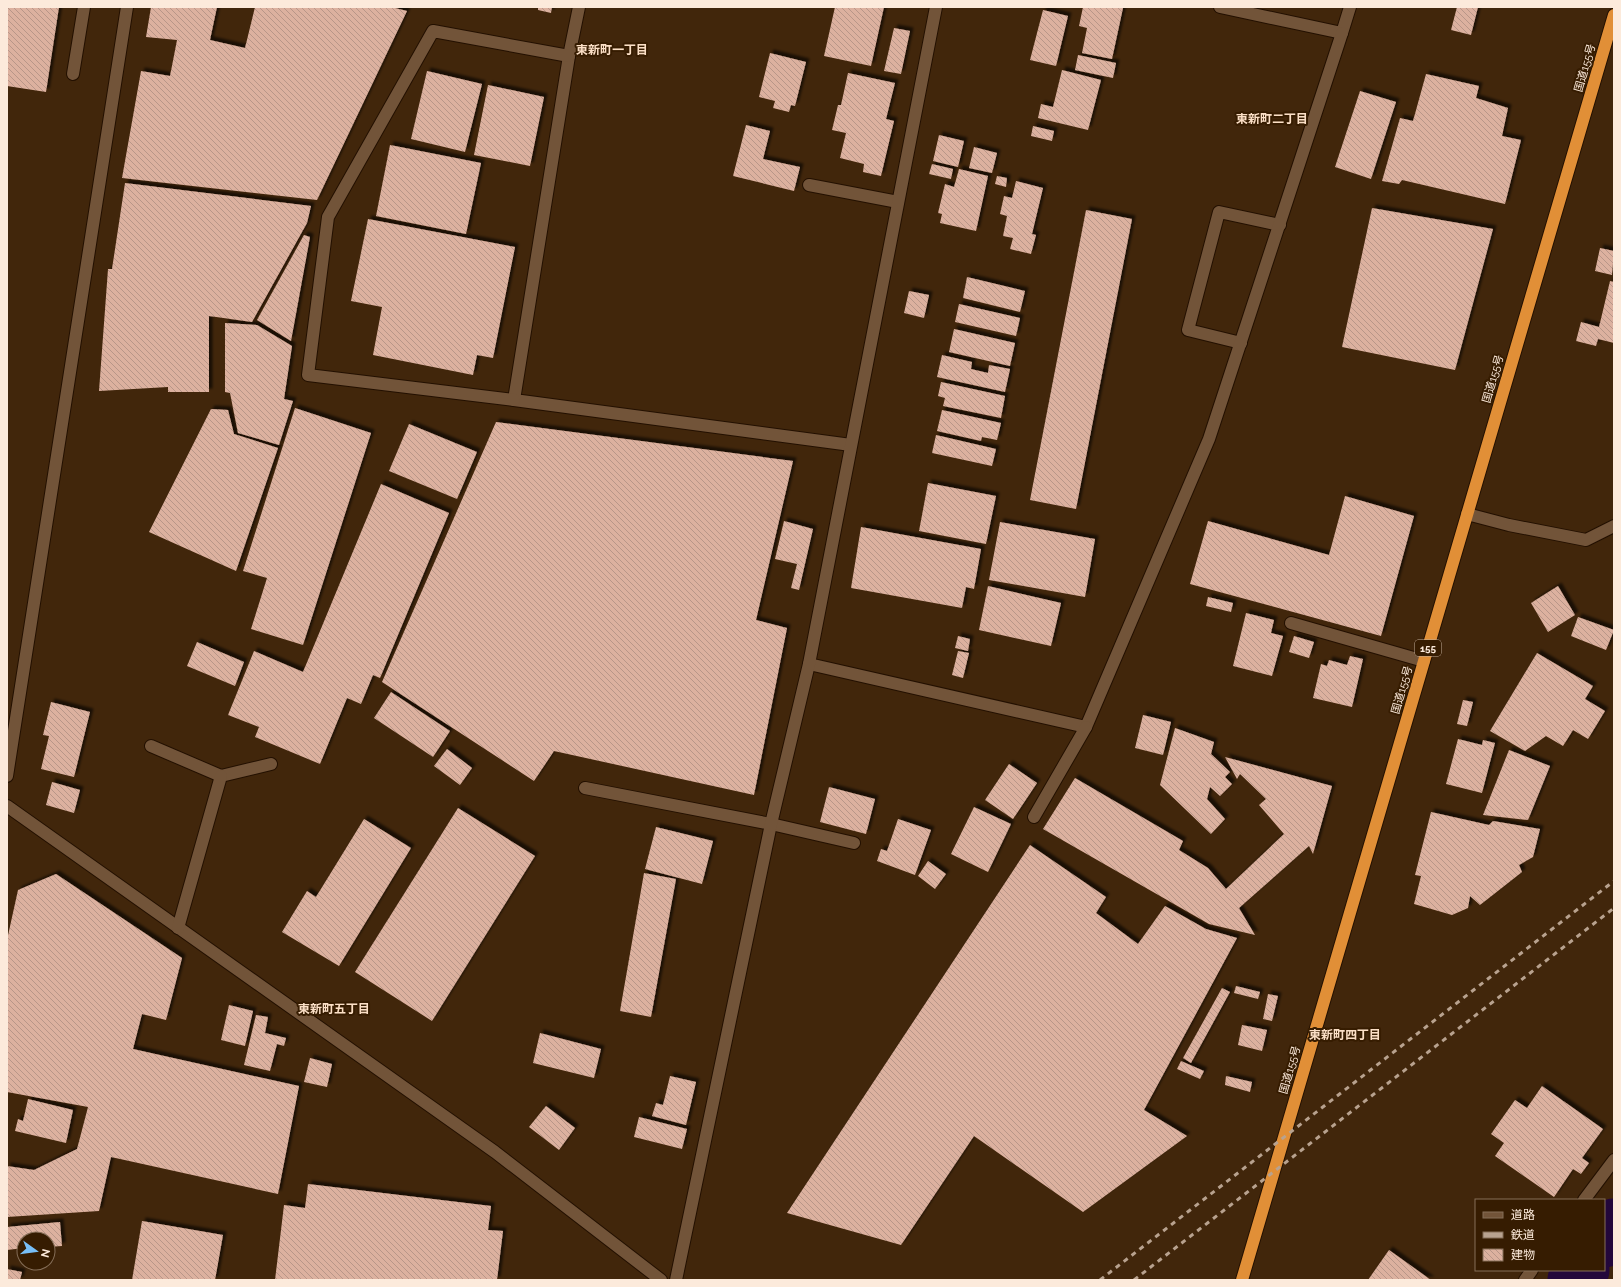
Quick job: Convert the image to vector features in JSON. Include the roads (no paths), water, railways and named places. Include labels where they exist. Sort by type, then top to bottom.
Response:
[{"type":"highway","name":"国道155号","points":[[1242,1280],[1614,15]]},
{"type":"street","points":[[73,74],[84,7]]},
{"type":"street","points":[[7,776],[128,7]]},
{"type":"street","points":[[514,400],[569,56],[579,7]]},
{"type":"street","points":[[676,1280],[771,824],[810,664],[936,7]]},
{"type":"street","points":[[1220,7],[1342,33]]},
{"type":"street","points":[[1034,817],[1086,726],[1209,439],[1350,7]]},
{"type":"street","points":[[569,56],[433,31],[328,217],[308,375],[514,400],[852,446]]},
{"type":"street","points":[[809,185],[898,202]]},
{"type":"street","points":[[1241,343],[1188,330],[1219,212],[1280,225]]},
{"type":"street","points":[[1467,514],[1509,525],[1586,540],[1614,526]]},
{"type":"street","points":[[1291,623],[1424,661]]},
{"type":"street","points":[[810,664],[1086,726]]},
{"type":"street","points":[[151,746],[221,776],[271,764]]},
{"type":"street","points":[[178,928],[221,776]]},
{"type":"street","points":[[585,788],[771,824],[854,843]]},
{"type":"street","points":[[7,806],[496,1152],[661,1280]]},
{"type":"street","points":[[1585,1199],[1614,1160]]},
{"type":"street","points":[[1525,1280],[1531,1271]]},
{"type":"waterway","points":[[1605,1239],[1614,1226]]},
{"type":"waterway","points":[[1575,1280],[1581,1271]]},
{"type":"railway","points":[[1100,1280],[1614,881]]},
{"type":"railway","points":[[1134,1280],[1614,908]]},
{"type":"district","name":"東新町一丁目","points":[[612,50]]},
{"type":"district","name":"東新町二丁目","points":[[1272,119]]},
{"type":"district","name":"東新町五丁目","points":[[334,1009]]},
{"type":"district","name":"東新町四丁目","points":[[1345,1035]]}]
